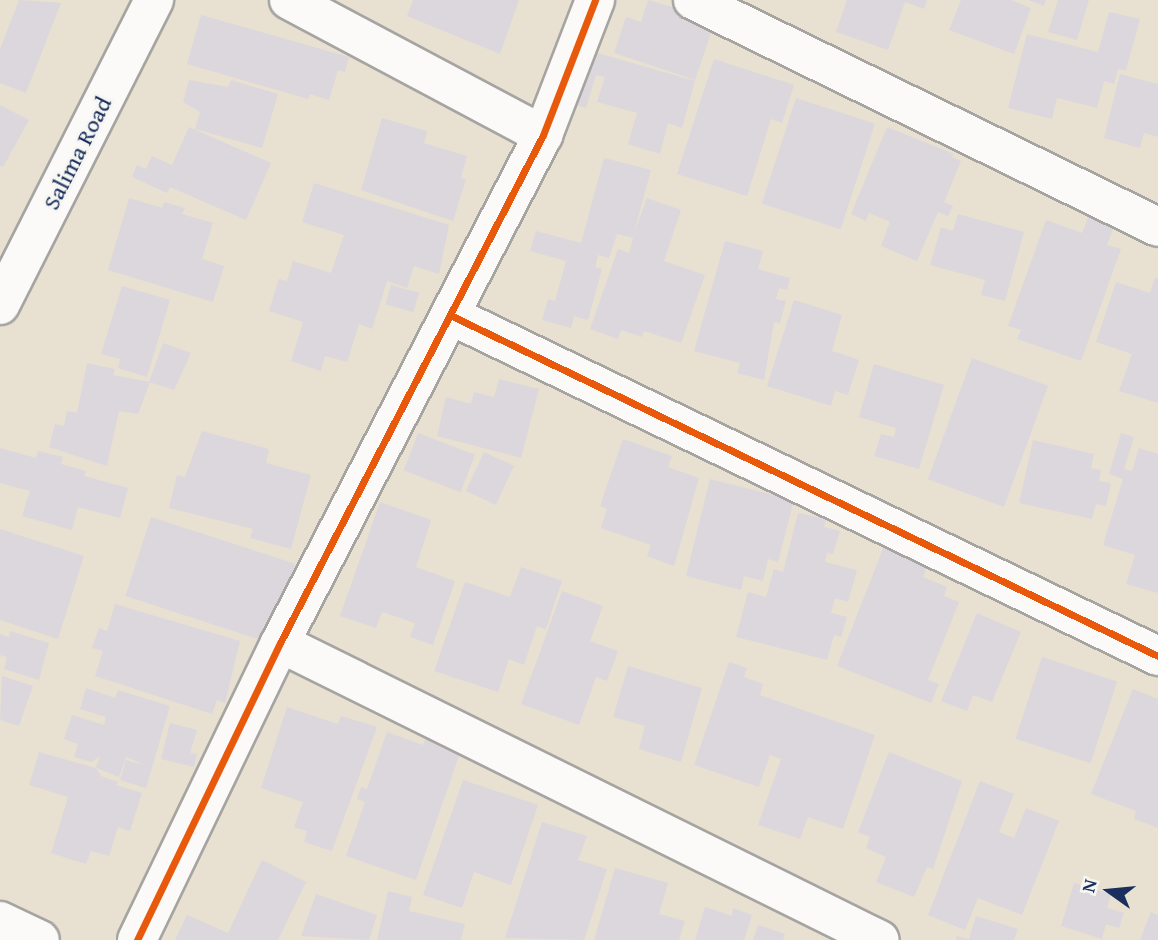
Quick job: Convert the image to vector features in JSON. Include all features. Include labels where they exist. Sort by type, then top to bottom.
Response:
[{"type":"street","name":"Salima Road","points":[[0,305],[153,0]]},
{"type":"street","points":[[289,0],[542,135]]},
{"type":"street","points":[[137,940],[280,643],[542,135],[594,0]]},
{"type":"street","points":[[693,0],[1158,226]]},
{"type":"street","points":[[450,315],[1158,656]]},
{"type":"street","points":[[280,643],[880,940]]},
{"type":"street","points":[[0,921],[40,940]]},
{"type":"building","points":[[19,0],[61,3],[26,93],[0,83],[0,49]]},
{"type":"building","points":[[413,0],[519,0],[500,54],[407,16]]},
{"type":"building","points":[[648,0],[703,16],[700,26],[712,30],[695,80],[614,53],[626,17],[641,22]]},
{"type":"building","points":[[847,0],[927,0],[924,9],[905,2],[888,50],[836,32]]},
{"type":"building","points":[[961,0],[1011,0],[1031,8],[1014,54],[949,30]]},
{"type":"building","points":[[1028,0],[1046,0],[1044,6]]},
{"type":"building","points":[[1058,0],[1089,0],[1077,40],[1048,32]]},
{"type":"building","points":[[1109,12],[1140,19],[1126,70],[1118,69],[1114,84],[1104,81],[1097,108],[1057,98],[1052,119],[1008,108],[1027,34],[1098,52]]},
{"type":"building","points":[[201,15],[349,57],[345,72],[338,70],[329,100],[310,94],[308,99],[187,64]]},
{"type":"building","points":[[587,50],[695,81],[682,128],[668,123],[660,154],[628,144],[637,113],[597,102],[605,77],[596,75],[586,108],[570,103]]},
{"type":"building","points":[[714,59],[794,85],[782,123],[771,119],[747,196],[677,174]]},
{"type":"building","points":[[1120,74],[1158,84],[1158,137],[1144,133],[1140,148],[1104,138]]},
{"type":"building","points":[[189,80],[228,87],[231,80],[278,94],[262,148],[195,129],[200,112],[183,102]]},
{"type":"building","points":[[796,98],[875,124],[841,229],[762,204]]},
{"type":"building","points":[[0,105],[29,120],[3,167],[0,166]]},
{"type":"building","points":[[382,118],[427,131],[424,143],[467,156],[461,178],[466,179],[453,221],[361,190]]},
{"type":"building","points":[[189,127],[271,163],[246,220],[170,187],[167,193],[132,177],[137,165],[146,169],[152,156],[172,165]]},
{"type":"building","points":[[887,127],[954,154],[952,157],[961,161],[944,202],[953,206],[948,216],[938,212],[917,261],[881,246],[890,222],[869,213],[866,221],[851,214]]},
{"type":"building","points":[[604,158],[651,170],[634,233],[647,198],[681,210],[664,261],[705,275],[681,343],[644,331],[642,337],[621,330],[618,339],[590,329],[618,249],[629,253],[633,238],[617,234],[609,258],[598,255],[595,267],[602,269],[588,320],[574,316],[571,328],[542,320],[548,299],[555,301],[566,261],[530,251],[536,231],[581,243]]},
{"type":"building","points":[[314,183],[449,225],[439,274],[414,266],[407,288],[387,281],[372,329],[359,324],[347,362],[325,356],[321,371],[291,361],[303,322],[269,311],[279,279],[287,281],[293,261],[331,273],[344,235],[302,222]]},
{"type":"building","points":[[129,198],[162,208],[164,202],[185,208],[182,214],[213,223],[202,259],[224,266],[213,302],[108,270]]},
{"type":"building","points":[[1090,212],[1116,221],[1107,245],[1121,249],[1081,361],[1017,339],[1021,330],[1008,326],[1046,220],[1082,233]]},
{"type":"building","points":[[958,214],[1024,232],[1005,301],[981,295],[985,280],[930,265],[941,227],[953,231]]},
{"type":"building","points":[[725,241],[763,251],[758,269],[790,278],[787,290],[779,288],[776,299],[786,301],[780,323],[774,322],[764,380],[737,373],[740,363],[694,351]]},
{"type":"building","points":[[1155,278],[1158,278],[1158,403],[1119,391],[1132,354],[1096,342],[1116,282],[1150,293]]},
{"type":"building","points":[[391,285],[419,293],[413,312],[385,304]]},
{"type":"building","points":[[122,286],[170,300],[147,377],[118,368],[120,359],[101,354]]},
{"type":"building","points":[[794,300],[842,315],[832,351],[859,360],[848,395],[835,391],[831,406],[767,386]]},
{"type":"building","points":[[163,343],[191,353],[174,390],[149,382]]},
{"type":"building","points":[[972,358],[1048,386],[1004,507],[928,479]]},
{"type":"building","points":[[87,363],[115,369],[113,375],[150,382],[138,414],[119,411],[107,466],[49,447],[55,424],[64,426],[67,411],[77,413]]},
{"type":"building","points":[[874,364],[944,385],[919,469],[874,456],[881,434],[894,437],[896,428],[859,417]]},
{"type":"building","points":[[499,379],[539,389],[521,458],[437,436],[446,397],[471,404],[474,392],[494,397]]},
{"type":"building","points":[[202,431],[269,449],[266,463],[311,475],[291,549],[250,538],[253,529],[169,508],[177,475],[185,477]]},
{"type":"building","points":[[418,433],[475,455],[461,492],[404,470]]},
{"type":"building","points":[[1121,433],[1134,437],[1124,469],[1132,471],[1139,448],[1158,454],[1158,593],[1126,584],[1135,555],[1103,545],[1123,479],[1109,474]]},
{"type":"building","points":[[623,439],[672,456],[668,467],[699,478],[674,566],[647,556],[651,545],[601,528],[607,509],[600,506]]},
{"type":"building","points":[[1033,440],[1094,454],[1091,468],[1101,470],[1099,481],[1111,483],[1106,506],[1096,504],[1092,519],[1019,503]]},
{"type":"building","points":[[0,448],[36,458],[38,451],[63,457],[61,464],[86,471],[84,476],[128,488],[120,518],[78,507],[72,530],[22,516],[30,491],[0,483]]},
{"type":"building","points":[[484,452],[514,466],[496,505],[466,491]]},
{"type":"building","points":[[710,479],[794,500],[778,562],[768,559],[763,581],[744,576],[741,590],[686,576]]},
{"type":"building","points":[[380,502],[431,520],[416,567],[455,581],[433,645],[410,637],[415,623],[382,612],[376,628],[340,616]]},
{"type":"building","points":[[798,513],[826,519],[824,527],[840,531],[833,554],[827,553],[825,562],[857,570],[848,602],[835,598],[831,613],[847,617],[841,637],[834,635],[827,660],[736,637],[748,592],[766,597],[774,569],[783,572]]},
{"type":"building","points":[[151,517],[296,564],[270,643],[125,596]]},
{"type":"building","points":[[0,529],[84,556],[58,639],[0,620]]},
{"type":"building","points":[[884,546],[928,563],[923,577],[947,587],[944,596],[959,602],[928,680],[939,684],[931,703],[837,666]]},
{"type":"building","points":[[521,567],[562,581],[546,629],[537,626],[524,665],[509,659],[498,692],[434,671],[465,582],[510,597]]},
{"type":"building","points":[[562,591],[603,606],[590,641],[618,651],[607,681],[596,677],[579,725],[521,704]]},
{"type":"building","points":[[115,604],[240,641],[225,703],[217,700],[212,714],[95,676],[103,651],[92,648],[99,628],[107,631]]},
{"type":"building","points":[[977,613],[1021,632],[992,702],[973,695],[967,711],[941,701]]},
{"type":"building","points":[[10,631],[49,643],[39,680],[4,669],[7,657],[0,655],[0,634],[9,637]]},
{"type":"building","points":[[1042,657],[1117,681],[1091,763],[1015,739]]},
{"type":"building","points":[[729,662],[747,668],[744,677],[763,684],[760,695],[875,735],[843,829],[808,817],[800,839],[758,825],[781,759],[770,755],[759,787],[694,765]]},
{"type":"building","points":[[628,666],[702,688],[681,762],[639,749],[645,726],[613,717]]},
{"type":"building","points":[[2,676],[33,686],[19,726],[0,720]]},
{"type":"building","points":[[86,688],[115,698],[118,690],[170,706],[146,788],[120,780],[126,760],[148,766],[126,757],[119,777],[96,768],[100,756],[91,762],[74,757],[78,744],[64,739],[72,715],[104,725],[106,717],[80,709]]},
{"type":"building","points":[[1133,689],[1158,699],[1158,828],[1134,819],[1136,811],[1091,794]]},
{"type":"building","points":[[287,707],[338,724],[341,716],[377,727],[332,851],[304,842],[307,831],[294,827],[303,802],[261,788]]},
{"type":"building","points":[[170,723],[197,730],[190,753],[197,754],[194,767],[161,759]]},
{"type":"building","points":[[387,732],[423,745],[427,735],[462,747],[416,880],[346,856],[365,802],[357,799],[361,787],[367,789]]},
{"type":"building","points":[[39,752],[96,768],[101,776],[118,782],[116,785],[142,793],[130,831],[118,827],[109,856],[91,851],[86,864],[51,853],[68,797],[29,785]]},
{"type":"building","points":[[889,752],[962,781],[933,869],[927,867],[914,897],[876,882],[886,857],[866,848],[870,837],[858,832]]},
{"type":"building","points":[[463,780],[538,805],[511,885],[474,872],[462,908],[423,895]]},
{"type":"building","points":[[980,781],[1014,794],[999,832],[1014,838],[1026,808],[1059,821],[1022,915],[978,898],[965,930],[928,915]]},
{"type":"building","points":[[542,822],[587,836],[578,860],[607,869],[584,940],[505,938]]},
{"type":"building","points":[[262,860],[306,882],[278,940],[175,940],[187,915],[228,933]]},
{"type":"building","points":[[615,868],[668,883],[659,914],[685,921],[679,940],[594,940]]},
{"type":"building","points":[[1074,883],[1111,894],[1107,908],[1124,913],[1119,928],[1106,924],[1102,939],[1061,926]]},
{"type":"building","points":[[388,891],[412,897],[409,911],[465,924],[461,940],[377,940]]},
{"type":"building","points":[[316,894],[377,915],[369,940],[301,936]]},
{"type":"building","points":[[705,907],[732,916],[733,908],[752,915],[744,940],[695,940]]},
{"type":"building","points":[[1151,912],[1158,915],[1158,940],[1140,940]]},
{"type":"building","points":[[976,916],[1018,929],[1014,940],[956,940],[957,936],[969,939]]},
{"type":"building","points":[[758,925],[785,934],[783,940],[753,940]]},
{"type":"cycle path","points":[[137,940],[280,643],[543,135],[595,0]]},
{"type":"cycle path","points":[[450,315],[1158,656]]}]
